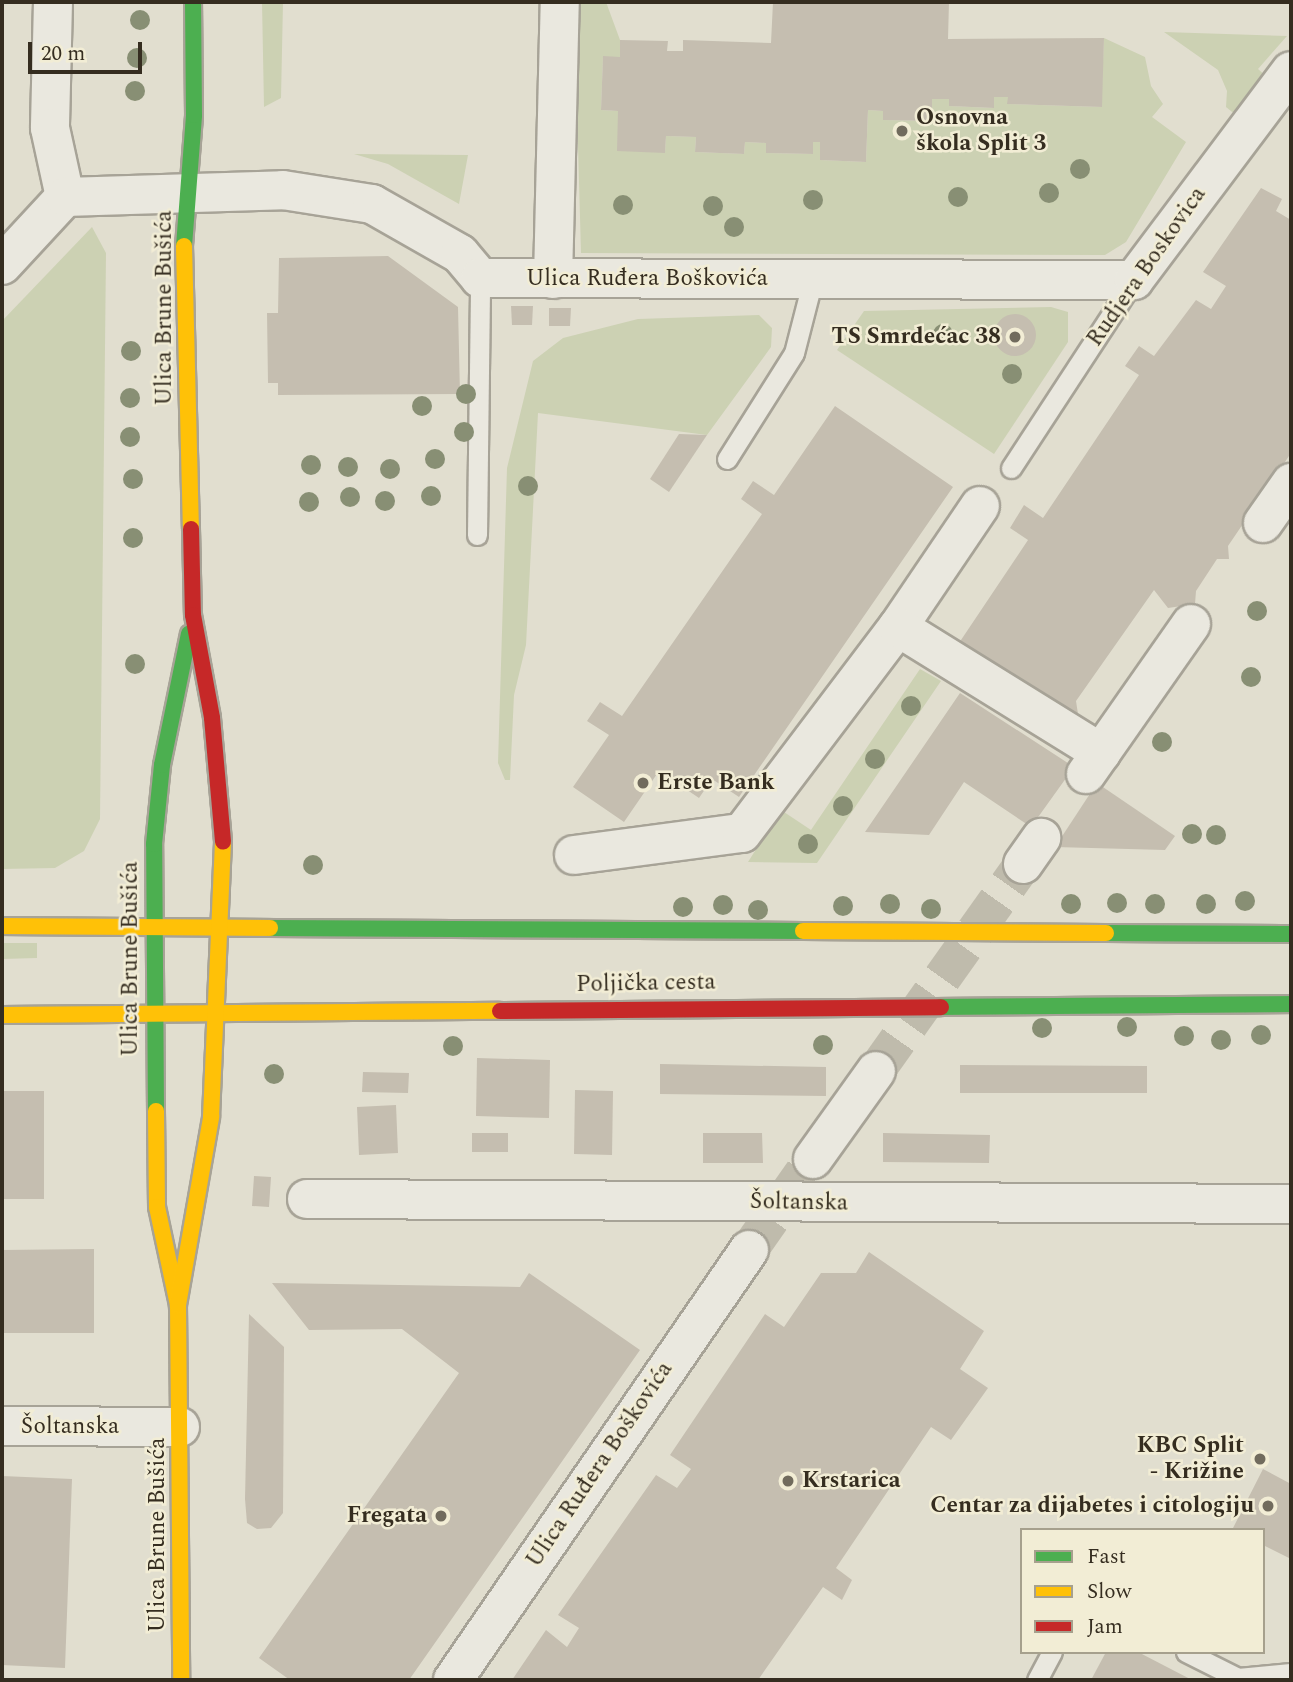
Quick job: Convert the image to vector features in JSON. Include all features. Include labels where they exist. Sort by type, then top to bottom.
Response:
[{"type":"main road","name":"Ulica Brune Bušića","points":[[181,1680],[178,1305],[211,1117],[220,925],[219,785],[193,615],[183,266],[188,193],[193,2]]},
{"type":"main road","name":"Ulica Brune Bušića","points":[[178,1305],[157,1208],[155,815],[193,615]]},
{"type":"main road","points":[[2,926],[220,925],[1291,934]]},
{"type":"main road","name":"Poljička cesta","points":[[2,1015],[1291,1004]]},
{"type":"street","points":[[54,2],[50,128],[65,197]]},
{"type":"street","points":[[553,279],[560,2]]},
{"type":"street","name":"Rudjera Boskovica","points":[[1134,280],[1291,71]]},
{"type":"street","points":[[2,265],[65,197],[283,190],[372,204],[460,254],[481,278]]},
{"type":"street","name":"Ulica Ruđera Boškovića","points":[[481,278],[1134,280]]},
{"type":"street","points":[[1263,523],[1291,483]]},
{"type":"street","points":[[574,855],[742,833],[898,627],[980,506]]},
{"type":"street","points":[[898,627],[1093,764],[1191,624]]},
{"type":"street","points":[[813,1160],[876,1071]]},
{"type":"street","name":"Šoltanska","points":[[307,1199],[1291,1204]]},
{"type":"street","name":"Ulica Ruđera Boškovića","points":[[453,1680],[749,1250]]},
{"type":"street","name":"Šoltanska","points":[[2,1426],[180,1427]]},
{"type":"lane","points":[[477,535],[481,278]]},
{"type":"lane","points":[[727,458],[794,353],[813,279]]},
{"type":"lane","name":"Rudjera Boskovica","points":[[1011,468],[1134,280]]},
{"type":"lane","points":[[1037,1680],[1051,1654]]},
{"type":"lane","points":[[1190,1654],[1238,1678],[1291,1674]]},
{"type":"green space","points":[[262,2],[283,2],[281,98],[264,107]]},
{"type":"green space","points":[[574,2],[606,2],[620,40],[620,57],[603,57],[601,110],[618,111],[665,152],[666,136],[696,137],[695,152],[744,154],[745,142],[766,143],[766,153],[812,154],[813,142],[820,142],[820,160],[866,162],[868,110],[883,111],[883,120],[931,121],[932,99],[949,99],[949,106],[993,108],[994,97],[1008,97],[1008,104],[1101,107],[1104,38],[1145,57],[1151,86],[1163,104],[1152,117],[1186,142],[1126,242],[1105,255],[581,253]]},
{"type":"green space","points":[[1164,32],[1287,36],[1258,69],[1267,77],[1242,120],[1226,107],[1227,91],[1218,70]]},
{"type":"green space","points":[[354,154],[468,155],[459,204],[388,164]]},
{"type":"green space","points":[[92,227],[106,253],[100,819],[84,851],[55,868],[2,869],[2,321]]},
{"type":"green space","points":[[1051,307],[1068,312],[1068,342],[994,454],[837,350],[864,311]]},
{"type":"green space","points":[[759,315],[772,328],[771,347],[707,435],[538,413],[526,645],[514,695],[510,780],[505,780],[498,763],[507,468],[533,361],[563,338],[638,319]]},
{"type":"green space","points":[[920,669],[941,681],[817,863],[748,862],[781,810],[811,830]]},
{"type":"green space","points":[[2,943],[37,943],[37,958],[2,959]]},
{"type":"building","points":[[773,2],[949,2],[948,39],[1104,38],[1102,107],[1007,104],[1008,97],[994,97],[994,108],[949,106],[949,99],[932,99],[932,121],[883,120],[883,111],[868,110],[866,162],[820,160],[820,142],[813,142],[813,154],[766,153],[766,143],[745,142],[744,154],[695,152],[696,137],[666,136],[665,153],[617,151],[618,111],[601,110],[603,56],[620,57],[620,40],[668,41],[667,51],[683,51],[683,40],[771,43]]},
{"type":"building","points":[[1261,188],[1282,199],[1276,211],[1291,220],[1291,453],[1228,546],[1229,559],[1217,559],[1196,591],[1195,604],[1168,608],[1154,590],[1076,701],[1078,714],[1053,717],[959,643],[1028,540],[1010,528],[1024,505],[1043,518],[1139,375],[1125,366],[1139,346],[1154,356],[1196,300],[1211,309],[1226,286],[1203,272]]},
{"type":"building","points":[[388,256],[458,307],[460,394],[278,395],[278,383],[268,383],[267,313],[278,313],[279,258]]},
{"type":"building","points":[[511,306],[533,306],[532,325],[512,325]]},
{"type":"building","points":[[549,308],[571,308],[570,326],[549,326]]},
{"type":"building","name":"TS Smrdećac 38","points":[[1015,314],[1030,320],[1036,335],[1030,350],[1015,356],[1000,350],[994,335],[1000,320]]},
{"type":"building","points":[[835,406],[953,487],[739,797],[712,779],[699,798],[659,771],[624,822],[573,787],[609,735],[587,721],[600,702],[622,716],[762,514],[741,499],[753,481],[774,495]]},
{"type":"building","points":[[679,434],[707,435],[669,492],[650,479]]},
{"type":"building","points":[[960,693],[1074,767],[1031,827],[964,782],[929,835],[865,832]]},
{"type":"building","points":[[1097,783],[1175,836],[1165,850],[1055,847]]},
{"type":"building","points":[[477,1058],[550,1060],[549,1118],[476,1116]]},
{"type":"building","points":[[660,1064],[826,1067],[826,1096],[660,1094]]},
{"type":"building","points":[[960,1065],[1147,1066],[1147,1093],[960,1093]]},
{"type":"building","points":[[363,1072],[409,1073],[408,1093],[362,1092]]},
{"type":"building","points":[[575,1090],[613,1091],[612,1155],[574,1154]]},
{"type":"building","points":[[2,1091],[44,1091],[44,1199],[2,1199]]},
{"type":"building","points":[[396,1105],[398,1153],[359,1155],[357,1107]]},
{"type":"building","points":[[472,1133],[508,1133],[508,1152],[472,1152]]},
{"type":"building","points":[[703,1133],[762,1133],[763,1163],[703,1163]]},
{"type":"building","points":[[883,1133],[990,1135],[989,1163],[883,1162]]},
{"type":"building","points":[[254,1176],[271,1177],[269,1207],[252,1206]]},
{"type":"building","points":[[94,1249],[94,1333],[2,1333],[2,1250]]},
{"type":"building","name":"Krstarica","points":[[869,1252],[984,1331],[960,1369],[988,1388],[951,1440],[931,1427],[836,1568],[852,1580],[842,1600],[823,1587],[758,1680],[512,1680],[546,1630],[567,1647],[579,1628],[558,1615],[656,1475],[677,1488],[691,1469],[670,1455],[765,1314],[784,1327],[821,1273],[856,1273]]},
{"type":"building","name":"Fregata","points":[[529,1273],[640,1350],[409,1680],[290,1680],[259,1658],[459,1373],[402,1329],[309,1330],[272,1283],[520,1287]]},
{"type":"building","points":[[249,1314],[284,1347],[283,1513],[271,1528],[257,1529],[247,1523],[245,1499]]},
{"type":"building","name":"Centar za dijabetes i citologiju","points":[[1263,1469],[1291,1484],[1291,1559],[1265,1546],[1265,1528],[1233,1528]]},
{"type":"building","points":[[2,1476],[72,1479],[65,1668],[2,1665]]},
{"type":"building","points":[[1105,1654],[1142,1654],[1192,1680],[1091,1680]]},
{"type":"tunnel","points":[[876,1071],[1023,864]]},
{"type":"tunnel","points":[[749,1250],[813,1159]]},
{"type":"traffic: fast","points":[[184,246],[194,115],[193,2]]},
{"type":"traffic: fast","points":[[156,1111],[154,844],[162,765],[189,634]]},
{"type":"traffic: fast","points":[[270,928],[803,931]]},
{"type":"traffic: fast","points":[[1106,933],[1291,934]]},
{"type":"traffic: fast","points":[[941,1007],[1291,1004]]},
{"type":"traffic: slow","points":[[184,246],[191,529]]},
{"type":"traffic: slow","points":[[178,1305],[211,1117],[223,842]]},
{"type":"traffic: slow","points":[[2,926],[270,928]]},
{"type":"traffic: slow","points":[[803,931],[1106,933]]},
{"type":"traffic: slow","points":[[2,1015],[500,1011]]},
{"type":"traffic: slow","points":[[156,1111],[157,1207],[178,1305],[181,1680]]},
{"type":"traffic: jam","points":[[191,529],[193,615],[212,718],[223,842]]},
{"type":"traffic: jam","points":[[500,1011],[941,1007]]},
{"type":"place","name":"Osnovna škola Split 3","points":[[902,131]]},
{"type":"place","name":"TS Smrdećac 38","points":[[1015,337]]},
{"type":"place","name":"Erste Bank","points":[[643,783]]},
{"type":"place","name":"KBC Split - Križine","points":[[1260,1459]]},
{"type":"place","name":"Krstarica","points":[[788,1481]]},
{"type":"place","name":"Centar za dijabetes i citologiju","points":[[1268,1506]]},
{"type":"place","name":"Fregata","points":[[441,1516]]}]
